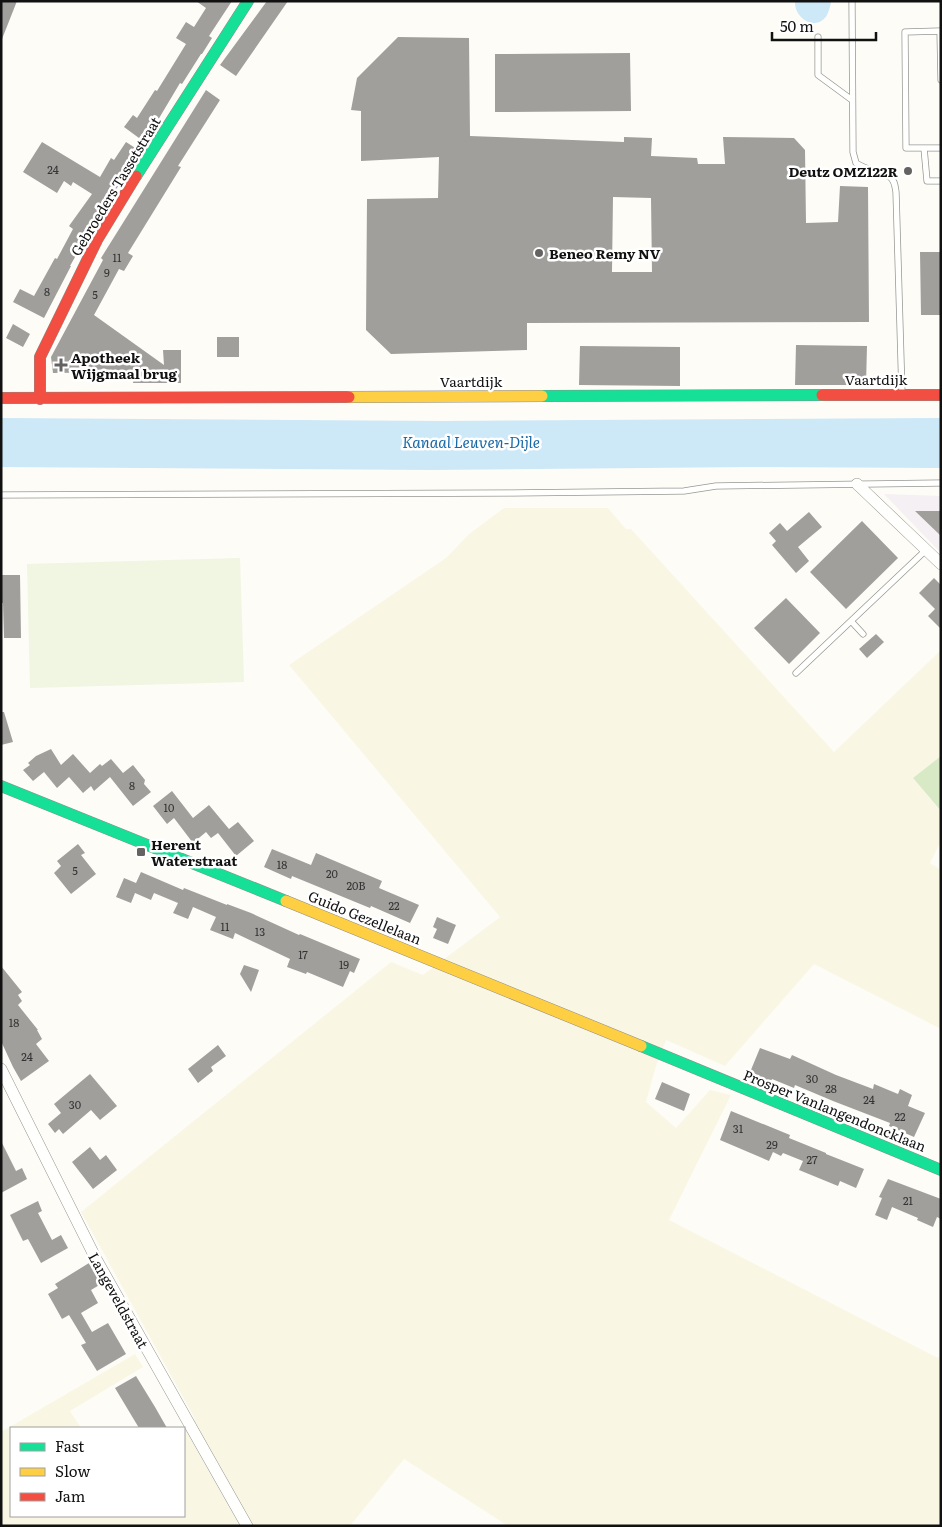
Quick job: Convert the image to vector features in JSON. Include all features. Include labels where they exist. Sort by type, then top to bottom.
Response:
[{"type":"street","name":"Gebroeders Tassetstraat","points":[[40,399],[40,357],[97,240],[248,1]]},
{"type":"street","name":"Vaartdijk","points":[[1,398],[941,395]]},
{"type":"street","points":[[856,484],[941,564]]},
{"type":"street","name":"Guido Gezellelaan","points":[[1,786],[718,1078]]},
{"type":"street","name":"Langeveldstraat","points":[[1,1069],[96,1259],[247,1526]]},
{"type":"street","name":"Prosper Vanlangendoncklaan","points":[[718,1078],[941,1170]]},
{"type":"lane","points":[[852,1],[853,152],[856,163],[865,169],[890,177],[894,182],[896,192],[902,394]]},
{"type":"lane","points":[[941,80],[940,32],[905,32],[906,148],[941,148]]},
{"type":"lane","points":[[818,37],[818,75],[852,100]]},
{"type":"lane","points":[[924,148],[926,181],[941,181]]},
{"type":"lane","points":[[1,495],[512,494],[684,491],[716,486],[941,483]]},
{"type":"lane","points":[[796,673],[926,550]]},
{"type":"lane","points":[[851,621],[863,634]]},
{"type":"shaded area","points":[[884,494],[941,496],[941,553]]},
{"type":"shaded area","points":[[504,508],[608,508],[626,529],[631,529],[834,752],[941,650],[941,756],[913,778],[941,812],[941,841],[930,863],[941,870],[941,1029],[814,964],[725,1066],[666,1040],[656,1066],[646,1102],[676,1128],[710,1090],[731,1095],[669,1220],[938,1358],[941,1354],[941,1526],[508,1526],[404,1459],[350,1526],[1,1526],[1,1432],[135,1354],[143,1367],[70,1411],[80,1427],[10,1427],[10,1517],[185,1517],[184,1427],[195,1419],[81,1212],[391,962],[423,975],[500,917],[289,665],[446,558],[469,534]]},
{"type":"green space","points":[[240,558],[244,682],[30,688],[27,564]]},
{"type":"green space","points":[[941,756],[941,811],[913,778]]},
{"type":"water","points":[[795,1],[830,1],[831,3],[823,20],[818,23],[812,23],[802,18],[798,13]]},
{"type":"water","name":"Kanaal Leuven-Dijle","points":[[1,418],[443,421],[941,418],[941,468],[748,467],[431,470],[1,467]]},
{"type":"building","points":[[1,1],[17,1],[2,39],[1,39]]},
{"type":"building","points":[[196,1],[232,1],[209,36],[212,38],[182,84],[180,83],[155,125],[151,122],[139,138],[124,127],[133,115],[137,118],[155,90],[157,91],[186,44],[176,38],[186,22],[194,27],[206,8]]},
{"type":"building","points":[[267,1],[288,1],[236,76],[220,65]]},
{"type":"building","points":[[398,37],[469,38],[470,136],[624,142],[624,137],[652,138],[651,156],[697,158],[698,164],[725,164],[723,137],[794,138],[805,150],[806,223],[838,222],[840,186],[868,187],[869,322],[527,323],[527,350],[391,354],[366,330],[367,199],[438,198],[439,157],[361,161],[361,111],[351,110],[357,78]],"holes":[[[613,197],[651,198],[652,272],[612,272]]]},
{"type":"building","points":[[630,53],[631,111],[495,112],[495,54]]},
{"type":"building","points":[[206,90],[220,100],[178,166],[181,167],[128,253],[133,256],[124,271],[119,269],[94,315],[164,365],[163,350],[181,350],[181,383],[133,383],[134,377],[124,378],[124,372],[53,373],[51,357],[103,260],[101,258]]},
{"type":"building","points":[[42,142],[100,177],[111,158],[114,160],[126,142],[140,151],[107,204],[81,240],[84,241],[44,318],[13,302],[20,289],[34,296],[73,229],[69,226],[92,194],[73,182],[71,186],[64,181],[57,193],[23,172]]},
{"type":"building","points":[[920,252],[941,252],[941,315],[921,315]]},
{"type":"building","points":[[13,324],[30,334],[23,347],[6,338]]},
{"type":"building","points":[[217,337],[239,337],[239,357],[217,357]]},
{"type":"building","points":[[796,345],[867,346],[866,385],[795,385]]},
{"type":"building","points":[[580,346],[680,347],[680,386],[579,385]]},
{"type":"building","points":[[915,511],[941,511],[941,536]]},
{"type":"building","points":[[809,512],[822,527],[798,547],[809,561],[796,573],[772,545],[776,541],[769,533],[780,523],[787,531]]},
{"type":"building","points":[[862,521],[898,558],[846,609],[810,572]]},
{"type":"building","points":[[1,575],[20,575],[21,638],[4,638]]},
{"type":"building","points":[[934,578],[941,585],[941,629],[928,616],[935,609],[919,593]]},
{"type":"building","points":[[786,598],[820,633],[789,664],[754,628]]},
{"type":"building","points":[[876,634],[884,642],[867,658],[859,649]]},
{"type":"building","points":[[1,712],[4,712],[13,742],[1,745]]},
{"type":"building","points":[[51,749],[61,765],[73,754],[90,773],[100,764],[102,766],[111,759],[123,773],[133,765],[145,780],[144,784],[151,792],[133,806],[110,777],[94,791],[91,786],[83,793],[69,777],[57,788],[44,772],[33,781],[23,770],[30,765],[28,763],[36,756]]},
{"type":"building","points":[[172,791],[193,818],[209,805],[229,829],[238,822],[254,841],[236,856],[218,833],[211,838],[206,832],[193,843],[174,818],[167,824],[153,806]]},
{"type":"building","points":[[78,844],[85,853],[81,855],[96,874],[71,894],[54,873],[61,866],[57,861]]},
{"type":"building","points":[[272,849],[311,865],[316,853],[382,881],[379,888],[419,905],[410,923],[292,876],[291,879],[264,867]]},
{"type":"building","points":[[141,872],[183,890],[184,888],[251,913],[299,935],[360,959],[354,973],[350,971],[343,987],[307,972],[306,974],[287,967],[290,959],[235,933],[233,939],[210,930],[216,917],[193,907],[188,919],[173,913],[178,903],[154,893],[151,900],[135,893],[131,903],[116,897],[124,878],[136,883]]},
{"type":"building","points":[[437,917],[456,925],[448,944],[433,938],[437,929],[433,927]]},
{"type":"building","points":[[244,965],[259,970],[251,992],[240,974]]},
{"type":"building","points":[[1,966],[22,992],[18,995],[22,1001],[18,1005],[38,1030],[42,1039],[36,1044],[49,1061],[21,1081],[1,1041]]},
{"type":"building","points":[[218,1045],[226,1056],[211,1067],[213,1071],[198,1083],[188,1069]]},
{"type":"building","points":[[760,1048],[790,1059],[792,1055],[873,1089],[874,1084],[898,1094],[900,1089],[912,1095],[908,1106],[925,1113],[914,1137],[889,1126],[890,1123],[795,1085],[794,1088],[772,1079],[769,1086],[748,1077]]},
{"type":"building","points":[[90,1074],[117,1106],[100,1120],[91,1110],[63,1134],[59,1129],[55,1133],[48,1124],[61,1113],[54,1104]]},
{"type":"building","points":[[662,1082],[690,1094],[684,1111],[655,1099]]},
{"type":"building","points":[[731,1111],[790,1135],[789,1138],[864,1169],[856,1188],[840,1181],[838,1186],[799,1170],[803,1161],[783,1153],[781,1156],[773,1152],[769,1161],[720,1140]]},
{"type":"building","points":[[1,1141],[16,1171],[22,1168],[27,1179],[1,1193]]},
{"type":"building","points":[[90,1147],[100,1160],[106,1155],[117,1170],[93,1189],[72,1162]]},
{"type":"building","points":[[888,1179],[941,1199],[941,1219],[937,1217],[933,1227],[917,1220],[918,1218],[892,1207],[887,1220],[875,1215],[882,1198],[879,1197]]},
{"type":"building","points":[[38,1201],[42,1211],[38,1213],[52,1240],[61,1235],[68,1248],[41,1263],[28,1239],[23,1241],[10,1215]]},
{"type":"building","points":[[89,1263],[101,1284],[91,1290],[98,1303],[81,1313],[92,1332],[108,1323],[126,1354],[97,1371],[81,1345],[86,1343],[69,1315],[62,1319],[48,1294],[58,1288],[55,1284]]},
{"type":"building","points":[[136,1376],[166,1427],[138,1427],[115,1388]]},
{"type":"traffic: fast","points":[[136,176],[248,1]]},
{"type":"traffic: fast","points":[[542,396],[822,395]]},
{"type":"traffic: fast","points":[[1,786],[286,901]]},
{"type":"traffic: fast","points":[[641,1046],[941,1170]]},
{"type":"traffic: slow","points":[[349,397],[542,396]]},
{"type":"traffic: slow","points":[[286,901],[641,1046]]},
{"type":"traffic: jam","points":[[40,399],[40,357],[97,240],[136,176]]},
{"type":"traffic: jam","points":[[822,395],[941,395]]},
{"type":"traffic: jam","points":[[1,398],[349,397]]},
{"type":"place","name":"Deutz OMZ122R","points":[[908,171]]},
{"type":"place","name":"Beneo Remy NV","points":[[539,253]]},
{"type":"place","name":"Apotheek Wijgmaal brug","points":[[61,365]]},
{"type":"place","name":"Herent Waterstraat","points":[[141,852]]}]
